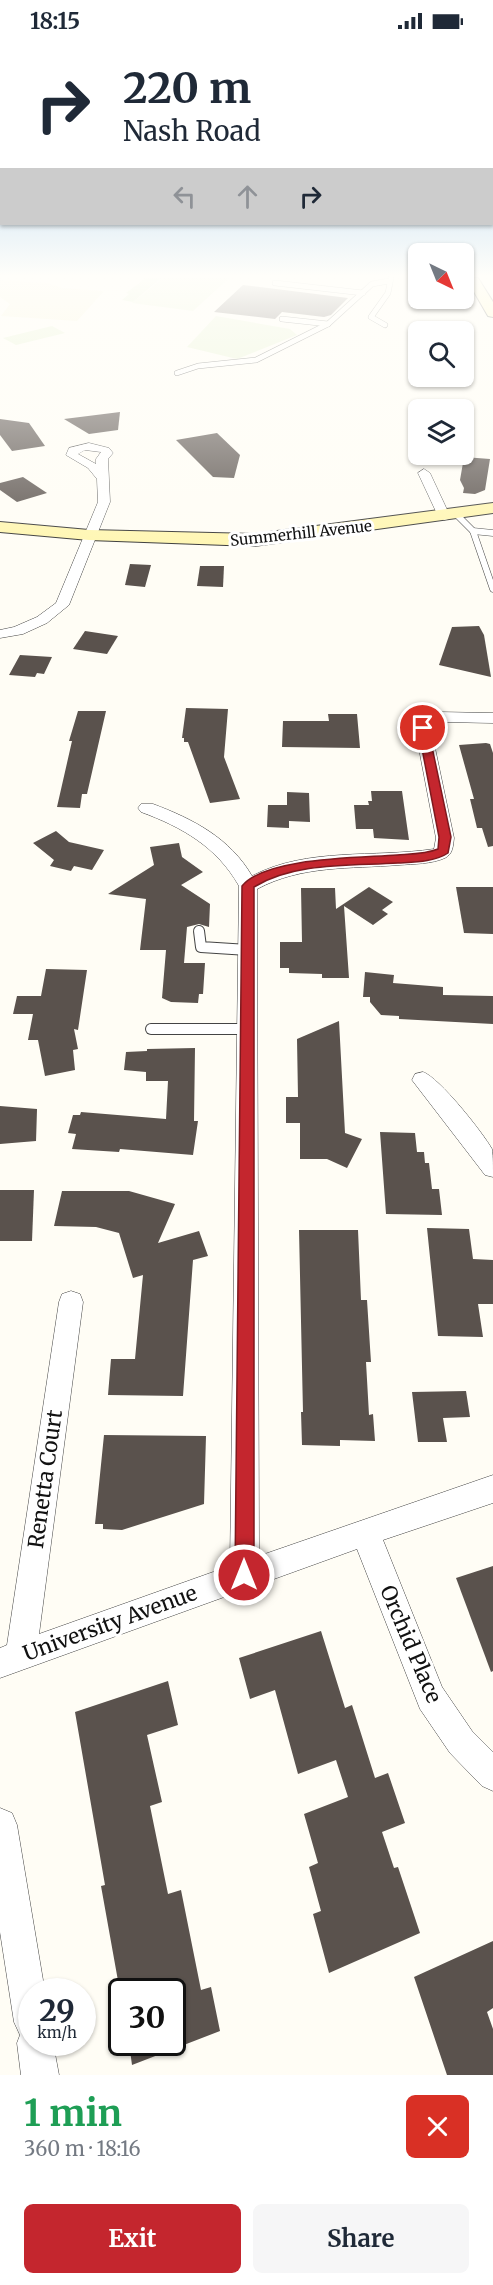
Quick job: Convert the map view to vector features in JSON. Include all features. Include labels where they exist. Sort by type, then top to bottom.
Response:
[{"type":"street","points":[[424,473],[450,515]]},
{"type":"street","points":[[0,634],[18,631],[34,624],[62,605],[85,553],[89,535],[104,501],[104,480]]},
{"type":"street","name":"Summerhill Avenue","points":[[0,526],[89,535],[254,540],[493,508]]},
{"type":"street","points":[[248,886],[267,874],[296,867],[439,854],[444,850],[445,837],[423,728],[438,717],[493,718]]},
{"type":"street","points":[[147,808],[176,819],[214,842],[235,861],[248,886],[244,1575]]},
{"type":"street","points":[[423,1080],[438,1095],[493,1168]]},
{"type":"street","name":"Renetta Court","points":[[11,1659],[71,1302]]},
{"type":"street","name":"University Avenue","points":[[11,1659],[364,1532],[493,1490]]},
{"type":"street","name":"Orchid Place","points":[[364,1532],[431,1698],[460,1742],[493,1775]]},
{"type":"street","points":[[0,1825],[25,1978]]},
{"type":"street","points":[[37,2056],[40,2075]]},
{"type":"lane","points":[[450,515],[473,531],[493,533]]},
{"type":"lane","points":[[473,531],[493,589]]},
{"type":"lane","points":[[199,931],[201,947],[248,950]]},
{"type":"lane","points":[[151,1029],[246,1029]]},
{"type":"building","points":[[120,412],[118,430],[89,434],[64,419]]},
{"type":"building","points":[[0,419],[29,423],[45,446],[12,451],[0,435]]},
{"type":"building","points":[[217,433],[240,455],[234,478],[213,477],[176,440]]},
{"type":"building","points":[[474,458],[490,459],[485,490],[475,494],[463,493],[464,488],[460,480],[463,465],[474,465]]},
{"type":"building","points":[[23,477],[47,493],[17,502],[0,490],[0,483]]},
{"type":"building","points":[[130,564],[151,565],[145,587],[125,585]]},
{"type":"building","points":[[200,566],[224,566],[223,587],[197,586]]},
{"type":"building","points":[[479,626],[484,635],[491,677],[439,665],[452,627]]},
{"type":"building","points":[[85,631],[118,636],[107,654],[73,649]]},
{"type":"building","points":[[20,655],[52,657],[44,674],[37,673],[35,677],[9,675]]},
{"type":"building","points":[[186,708],[228,709],[224,757],[240,799],[210,803],[188,742],[184,742],[182,738]]},
{"type":"building","points":[[78,711],[106,711],[87,794],[82,794],[80,808],[57,807],[72,741],[69,741]]},
{"type":"building","points":[[328,714],[357,714],[360,748],[282,747],[283,721],[329,721]]},
{"type":"building","points":[[490,744],[493,753],[493,846],[488,847],[482,828],[477,828],[470,799],[474,799],[459,745]]},
{"type":"building","points":[[371,791],[402,791],[409,840],[374,838],[373,829],[356,829],[354,805],[369,805],[368,801],[372,801]]},
{"type":"building","points":[[287,792],[309,793],[310,822],[289,821],[289,828],[267,827],[268,805],[287,805]]},
{"type":"building","points":[[56,831],[69,842],[104,850],[92,870],[74,866],[71,871],[50,866],[54,860],[33,843]]},
{"type":"building","points":[[179,843],[182,857],[203,872],[181,885],[210,904],[209,927],[199,924],[187,927],[184,963],[205,963],[203,994],[199,994],[198,1003],[171,1002],[162,998],[166,950],[140,950],[146,899],[108,894],[154,865],[150,847]]},
{"type":"building","points":[[369,887],[393,902],[382,910],[388,914],[373,925],[344,906],[349,978],[322,978],[322,974],[289,973],[289,968],[280,968],[280,942],[302,942],[301,888],[335,888],[336,909]]},
{"type":"building","points":[[456,887],[493,887],[493,934],[464,933]]},
{"type":"building","points":[[46,969],[87,970],[78,1030],[74,1029],[78,1049],[73,1050],[75,1070],[45,1076],[38,1040],[28,1040],[33,1014],[13,1014],[17,996],[41,996]]},
{"type":"building","points":[[365,972],[394,975],[393,983],[443,987],[443,995],[493,996],[493,1024],[399,1019],[399,1016],[381,1015],[370,1002],[370,997],[363,997]]},
{"type":"building","points":[[339,1021],[345,1133],[362,1139],[347,1168],[327,1159],[300,1159],[300,1123],[286,1123],[286,1097],[298,1097],[297,1039]]},
{"type":"building","points":[[195,1048],[194,1121],[198,1121],[193,1155],[120,1149],[119,1152],[72,1149],[76,1134],[68,1133],[73,1115],[80,1115],[81,1112],[166,1119],[168,1081],[146,1081],[146,1072],[124,1070],[126,1052]]},
{"type":"building","points":[[0,1106],[37,1109],[36,1141],[0,1144]]},
{"type":"building","points":[[380,1132],[415,1133],[417,1152],[424,1152],[425,1163],[429,1163],[432,1189],[439,1189],[442,1215],[386,1214]]},
{"type":"building","points":[[0,1190],[34,1190],[32,1241],[0,1241]]},
{"type":"building","points":[[62,1191],[129,1191],[175,1204],[158,1243],[199,1231],[208,1256],[193,1260],[183,1396],[108,1395],[111,1359],[135,1359],[143,1275],[133,1278],[119,1233],[96,1227],[54,1226]]},
{"type":"building","points":[[427,1228],[469,1229],[473,1259],[493,1260],[493,1304],[478,1304],[483,1337],[438,1336]]},
{"type":"building","points":[[299,1230],[358,1230],[361,1300],[367,1300],[371,1362],[366,1362],[369,1415],[373,1414],[375,1441],[340,1440],[340,1446],[302,1445]]},
{"type":"building","points":[[466,1391],[470,1417],[443,1418],[447,1442],[418,1442],[412,1392]]},
{"type":"building","points":[[104,1435],[206,1436],[204,1504],[122,1530],[103,1529],[103,1524],[95,1524]]},
{"type":"building","points":[[493,1566],[493,1671],[491,1672],[456,1578]]},
{"type":"building","points":[[321,1631],[345,1708],[352,1705],[375,1778],[388,1773],[405,1823],[382,1832],[394,1868],[398,1867],[420,1933],[329,1973],[313,1914],[321,1911],[309,1867],[318,1863],[304,1814],[348,1797],[336,1760],[298,1774],[275,1690],[250,1699],[239,1658]]},
{"type":"building","points":[[168,1681],[178,1725],[147,1735],[162,1802],[150,1806],[168,1894],[181,1890],[201,1990],[211,1987],[220,2031],[186,2044],[186,1978],[117,1978],[101,1886],[105,1885],[75,1712]]},
{"type":"building","points":[[493,1941],[493,2008],[487,2012],[493,2029],[493,2075],[447,2075],[414,1977]]},
{"type":"building","points":[[131,2056],[155,2056],[132,2065]]},
{"type":"route","points":[[244,1575],[248,886],[267,874],[296,867],[416,858],[439,854],[444,850],[445,837],[423,728]]}]
